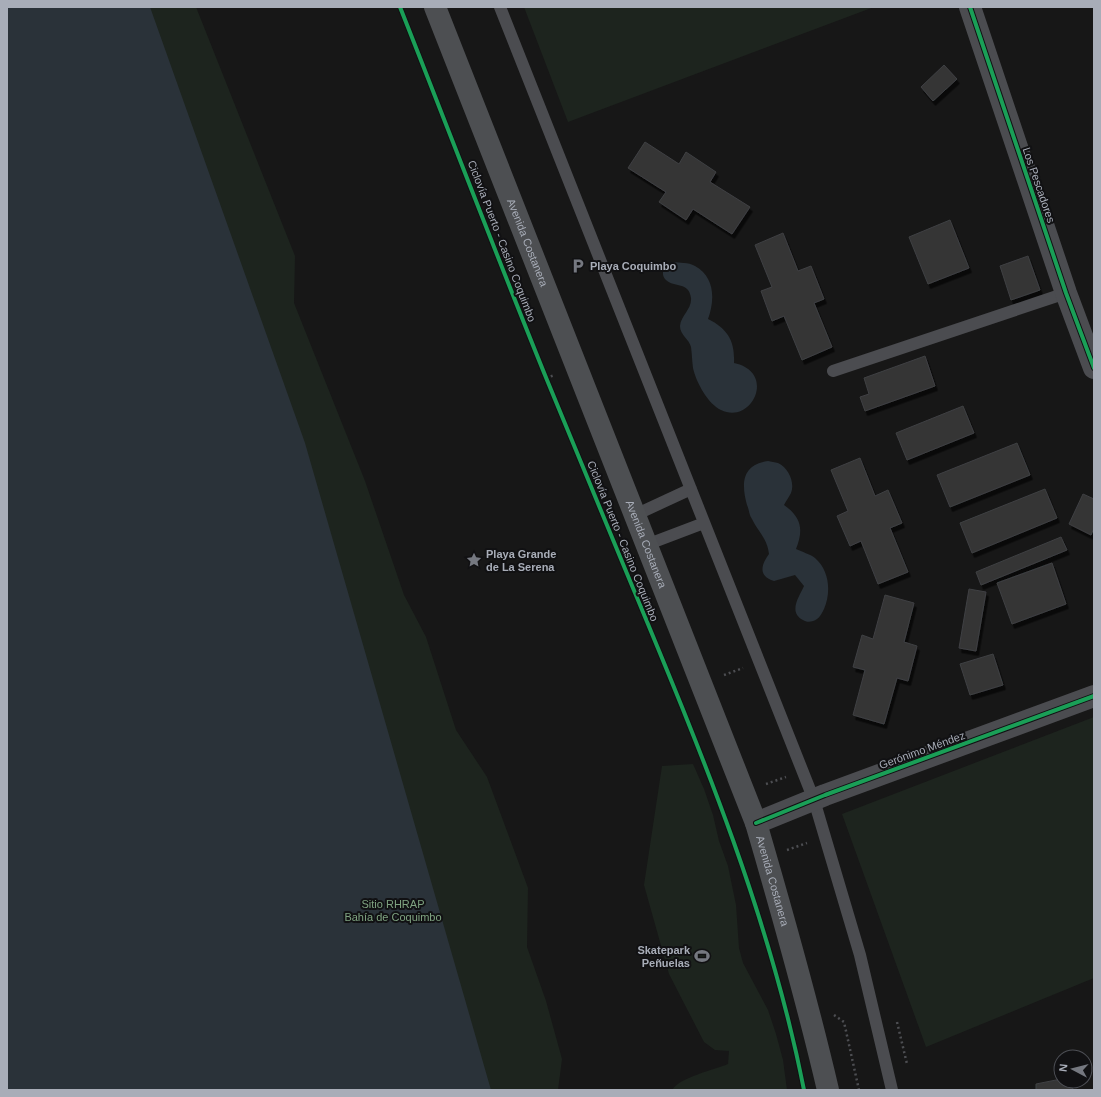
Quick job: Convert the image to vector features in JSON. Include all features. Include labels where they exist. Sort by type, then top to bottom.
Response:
[{"type":"main road","name":"Avenida Costanera","points":[[434,7],[756,823],[784,918],[828,1090]]},
{"type":"street","name":"Los Pescadores","points":[[970,7],[1066,293],[1094,368]]},
{"type":"street","name":"Gerónimo Méndez","points":[[756,823],[1094,696]]},
{"type":"lane","points":[[500,7],[814,800],[860,955],[892,1090]]},
{"type":"lane","points":[[833,371],[1066,293]]},
{"type":"lane","points":[[635,515],[691,489]]},
{"type":"lane","points":[[646,545],[704,522]]},
{"type":"path","points":[[543,371],[549,386]]},
{"type":"path","points":[[783,852],[825,837]]},
{"type":"path","points":[[830,1012],[844,1022],[859,1090]]},
{"type":"green space","name":"Sitio RHRAP Bahía de Coquimbo","points":[[7,7],[196,7],[295,256],[294,303],[365,481],[404,595],[426,637],[456,730],[487,777],[528,888],[527,947],[546,1001],[562,1059],[558,1090],[304,1090]]},
{"type":"green space","points":[[524,7],[874,7],[568,122]]},
{"type":"green space","points":[[1094,717],[1094,978],[926,1047],[842,814]]},
{"type":"green space","points":[[693,764],[713,815],[719,841],[728,866],[736,905],[739,948],[743,963],[768,1010],[783,1060],[787,1090],[672,1090],[682,1081],[728,1064],[729,1051],[715,1050],[704,1042],[669,974],[644,885],[662,766]]},
{"type":"shaded area","points":[[7,7],[150,7],[305,443],[491,1090],[7,1090]]},
{"type":"shaded area","points":[[673,262],[687,263],[695,266],[706,276],[712,290],[712,304],[708,319],[721,327],[729,336],[733,348],[734,363],[747,368],[754,376],[757,386],[755,396],[750,404],[742,410],[732,413],[716,407],[707,398],[697,380],[693,368],[691,347],[680,329],[682,319],[691,302],[690,293],[684,287],[666,280],[663,275],[665,267]]},
{"type":"shaded area","points":[[768,461],[782,465],[792,480],[791,493],[784,505],[794,514],[799,524],[800,535],[796,549],[815,558],[820,563],[824,569],[828,582],[828,596],[824,609],[817,619],[812,621],[805,621],[796,613],[796,604],[804,586],[795,575],[774,581],[765,576],[762,570],[764,562],[769,554],[768,548],[765,540],[750,516],[745,497],[744,482],[748,471],[753,466]]},
{"type":"building","points":[[944,65],[957,79],[933,101],[921,87]]},
{"type":"building","points":[[645,142],[679,164],[686,152],[716,172],[710,182],[750,207],[732,234],[693,209],[686,220],[659,202],[666,192],[628,168]]},
{"type":"building","points":[[950,220],[969,268],[928,284],[909,237]]},
{"type":"building","points":[[783,233],[798,271],[811,266],[824,299],[814,303],[832,347],[802,360],[784,316],[772,321],[761,291],[772,287],[755,245]]},
{"type":"building","points":[[1028,256],[1040,290],[1011,300],[1000,266]]},
{"type":"building","points":[[925,356],[935,386],[865,411],[860,397],[869,394],[864,378]]},
{"type":"building","points":[[963,406],[974,433],[907,460],[896,433]]},
{"type":"building","points":[[1017,443],[1030,475],[950,507],[937,475]]},
{"type":"building","points":[[860,458],[875,496],[888,490],[902,523],[890,528],[908,572],[878,584],[861,541],[850,546],[837,516],[848,511],[831,470]]},
{"type":"building","points":[[1045,489],[1057,518],[972,553],[960,523]]},
{"type":"building","points":[[1083,494],[1094,499],[1094,528],[1091,535],[1069,524]]},
{"type":"building","points":[[1061,537],[1067,550],[981,585],[976,572]]},
{"type":"building","points":[[1052,563],[1066,604],[1012,624],[997,583]]},
{"type":"building","points":[[969,589],[986,592],[976,651],[959,648]]},
{"type":"building","points":[[885,595],[914,603],[904,642],[917,646],[908,681],[897,678],[884,724],[853,715],[865,670],[853,667],[862,635],[873,639]]},
{"type":"building","points":[[993,654],[1003,685],[970,695],[960,664]]},
{"type":"building","points":[[1053,1081],[1053,1089],[1073,1090],[1036,1090],[1036,1084]]},
{"type":"cycle path","name":"Ciclovía Puerto - Casino Coquimbo","points":[[400,7],[528,334],[671,680],[724,814],[748,882],[769,950],[788,1020],[804,1090]]},
{"type":"cycle path","points":[[970,7],[1066,293],[1094,368]]},
{"type":"cycle path","points":[[756,823],[825,795],[1094,696]]},
{"type":"place","name":"Playa Coquimbo","points":[[578,266]]},
{"type":"place","name":"Playa Grande de La Serena","points":[[474,560]]},
{"type":"place","name":"Skatepark Peñuelas","points":[[702,956]]}]
